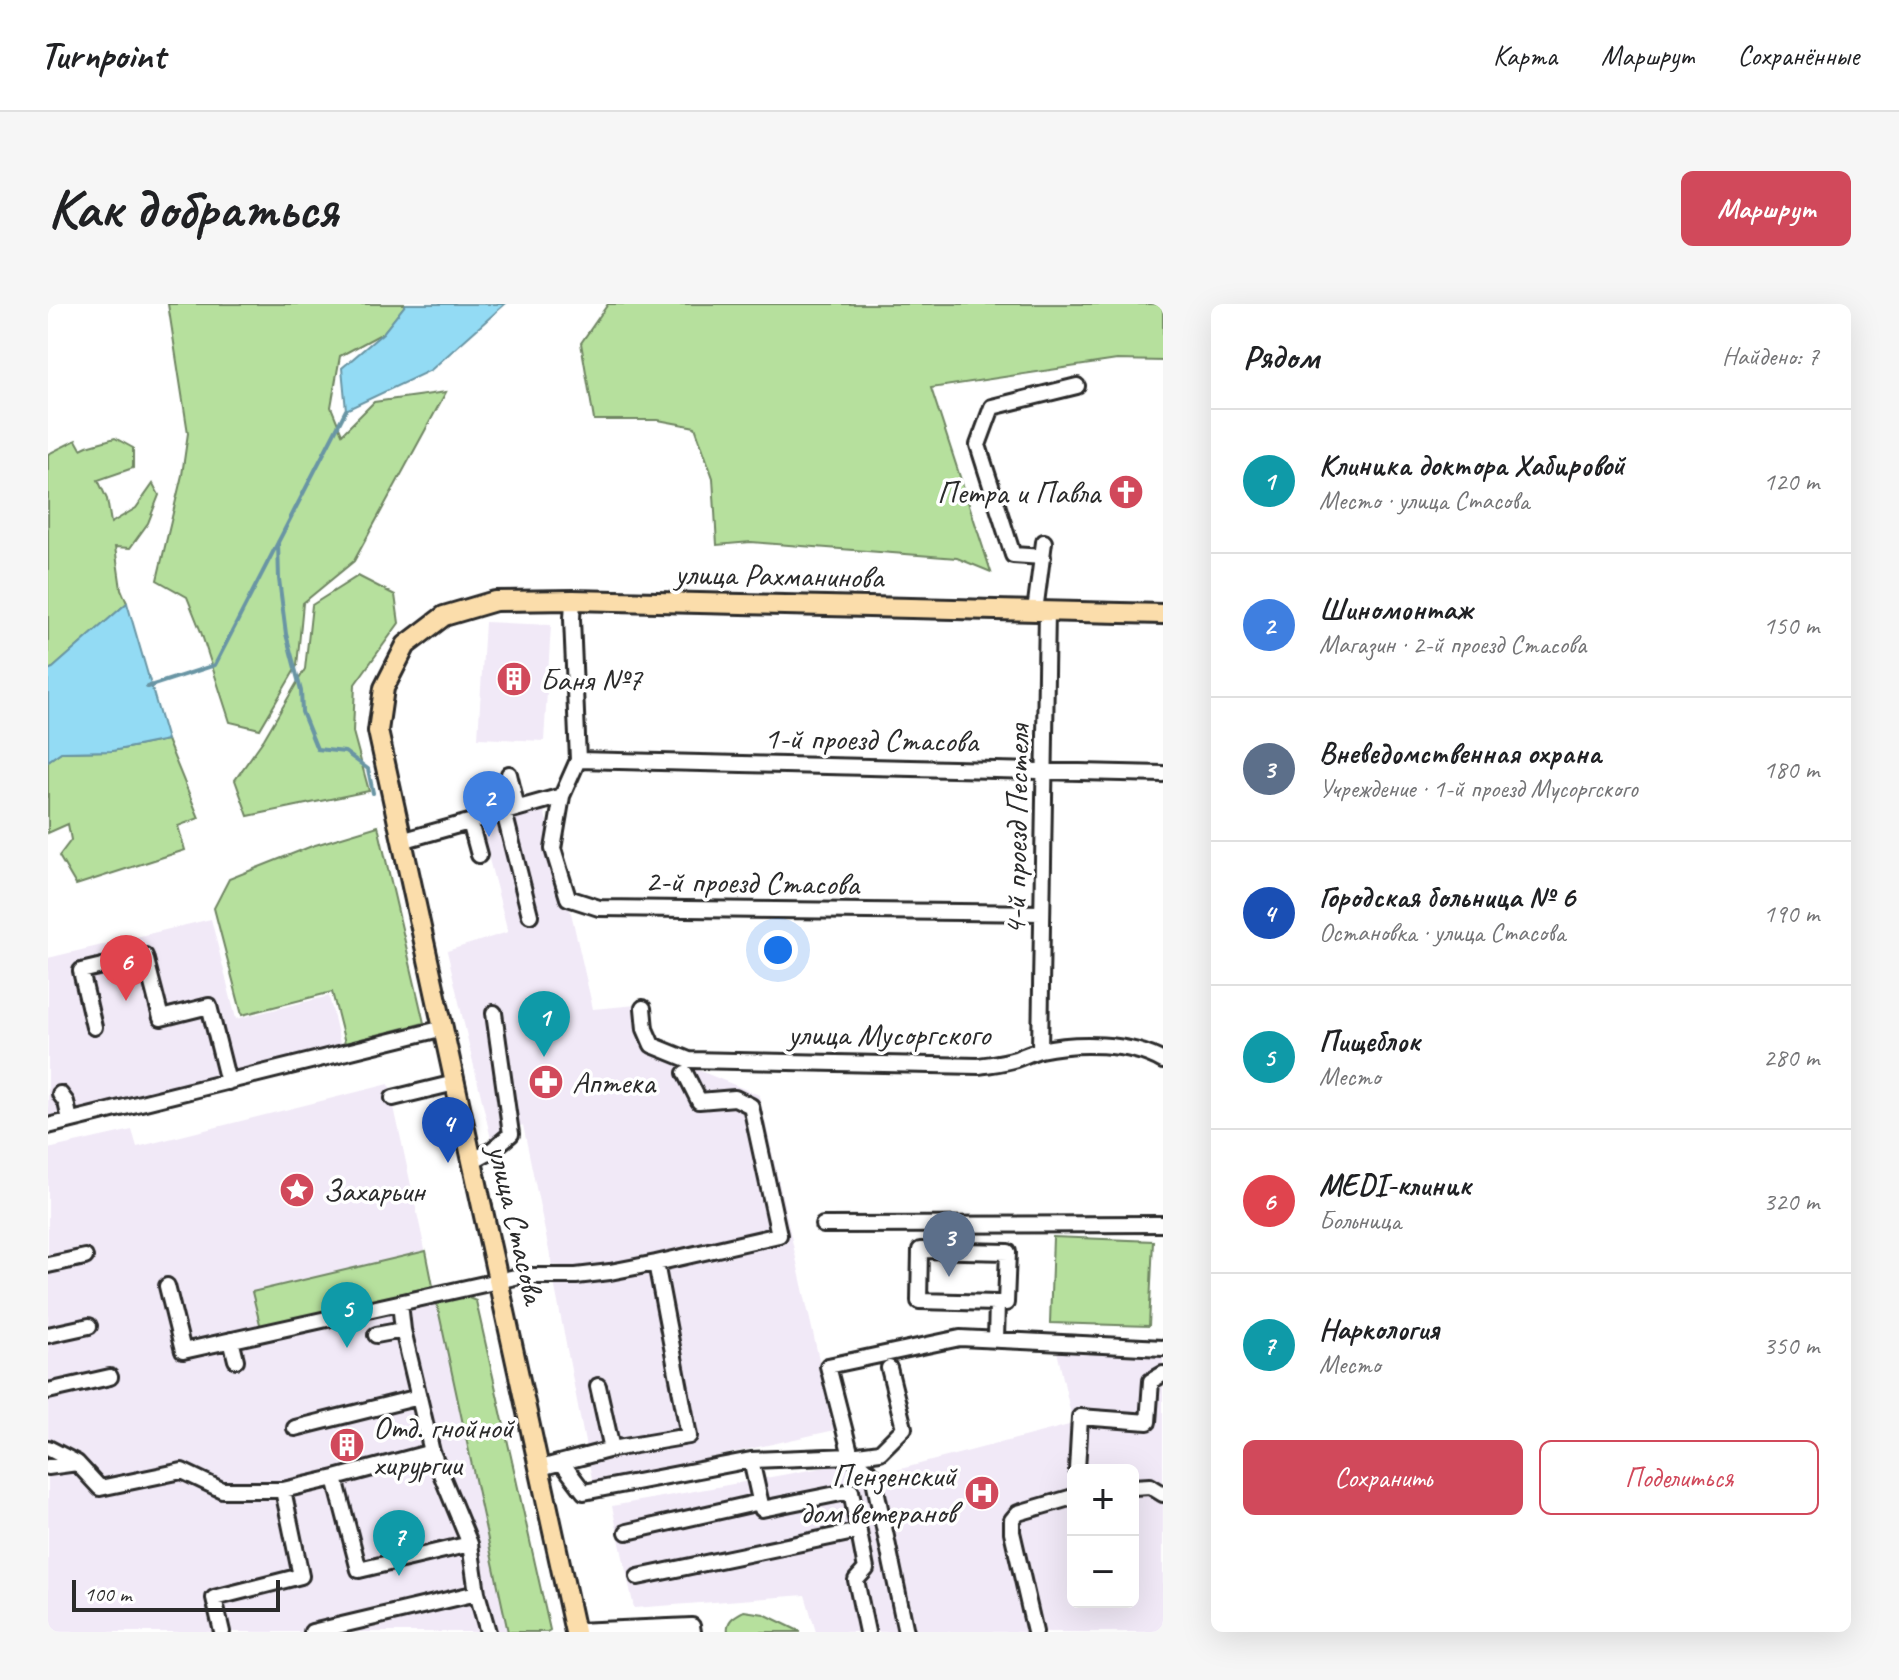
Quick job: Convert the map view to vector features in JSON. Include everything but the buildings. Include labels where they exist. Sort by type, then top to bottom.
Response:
[{"type":"main road","name":"улица Рахманинова","points":[[406,645],[444,616],[495,601],[573,600],[1163,614]]},
{"type":"main road","name":"улица Стасова","points":[[406,645],[384,688],[378,731],[575,1632]]},
{"type":"street","name":"4-й проезд Пестеля","points":[[1040,1050],[1045,771],[1041,611],[1044,549],[1013,555],[978,445],[992,407],[1077,386]]},
{"type":"street","points":[[401,841],[562,796],[578,760],[573,600]]},
{"type":"street","name":"1-й проезд Стасова","points":[[578,760],[1163,774]]},
{"type":"street","points":[[509,774],[510,810],[530,915]]},
{"type":"street","name":"2-й проезд Стасова","points":[[562,796],[553,849],[568,898],[599,908],[1042,913]]},
{"type":"street","points":[[470,822],[479,855]]},
{"type":"street","points":[[94,1027],[81,971],[145,956],[161,1018],[209,1006],[228,1082]]},
{"type":"street","name":"улица Мусоргского","points":[[643,1008],[645,1029],[652,1045],[689,1060],[979,1066],[1003,1063],[1040,1050],[1072,1046],[1119,1047],[1143,1051],[1163,1061]]},
{"type":"street","points":[[472,1161],[511,1134],[494,1013]]},
{"type":"street","points":[[48,1126],[353,1054],[444,1028]]},
{"type":"street","points":[[167,1286],[183,1351],[499,1280],[520,1276],[576,1276],[610,1272],[779,1235],[751,1106],[735,1098],[699,1101],[685,1073]]},
{"type":"street","points":[[393,1098],[455,1083]]},
{"type":"street","points":[[60,1094],[66,1102],[70,1120]]},
{"type":"street","points":[[823,1225],[1163,1224]]},
{"type":"street","points":[[920,1250],[1008,1252],[1006,1303],[997,1303],[919,1301],[920,1250]]},
{"type":"street","points":[[48,1265],[85,1257]]},
{"type":"street","points":[[540,1468],[612,1449],[689,1436],[656,1263]]},
{"type":"street","points":[[400,1303],[403,1330],[432,1452],[470,1544],[477,1593],[488,1632]]},
{"type":"street","points":[[996,1339],[997,1303]]},
{"type":"street","points":[[48,1335],[89,1326]]},
{"type":"street","points":[[376,1335],[403,1330]]},
{"type":"street","points":[[906,1632],[873,1475],[851,1456],[828,1366],[960,1338],[1163,1348]]},
{"type":"street","points":[[231,1340],[236,1360]]},
{"type":"street","points":[[562,1463],[584,1492],[751,1460],[880,1452],[904,1428],[889,1368]]},
{"type":"street","points":[[1077,1464],[1080,1417],[1148,1422],[1151,1381],[1163,1374]]},
{"type":"street","points":[[48,1391],[110,1377]]},
{"type":"street","points":[[598,1386],[612,1449]]},
{"type":"street","points":[[295,1428],[419,1397]]},
{"type":"street","points":[[48,1448],[77,1463],[100,1488],[182,1471],[222,1490],[283,1490],[432,1452]]},
{"type":"street","points":[[751,1460],[762,1509],[851,1491],[866,1569],[856,1580],[867,1632]]},
{"type":"street","points":[[48,1467],[77,1463]]},
{"type":"street","points":[[335,1478],[359,1570],[470,1544]]},
{"type":"street","points":[[1139,1487],[1150,1486],[1163,1494]]},
{"type":"street","points":[[222,1632],[214,1598],[301,1576],[283,1490]]},
{"type":"street","points":[[1035,1632],[1012,1532],[1012,1520],[1018,1513],[1067,1499]]},
{"type":"street","points":[[627,1532],[760,1502]]},
{"type":"street","points":[[638,1577],[859,1531]]},
{"type":"street","points":[[312,1632],[477,1593]]},
{"type":"street","points":[[575,1632],[692,1626],[693,1632]]},
{"type":"shaded area","points":[[485,622],[551,625],[544,741],[478,738]]},
{"type":"shaded area","points":[[541,799],[593,1009],[637,1005],[644,1048],[759,1095],[835,1430],[593,1484],[554,1282],[576,1282],[575,1267],[552,1265],[523,1125],[491,1139],[447,951],[508,932],[478,817]]},
{"type":"shaded area","points":[[211,919],[236,1019],[329,996],[341,1047],[48,1118],[48,958]]},
{"type":"shaded area","points":[[389,1084],[508,1632],[48,1632],[48,1149],[132,1130],[137,1147]]},
{"type":"shaded area","points":[[1057,1351],[1163,1356],[1163,1632],[816,1632],[805,1595],[634,1608],[612,1506],[843,1464],[868,1476],[886,1480],[885,1473],[1073,1424]]},
{"type":"green space","points":[[168,304],[406,304],[383,333],[340,356],[331,407],[342,434],[374,402],[446,392],[354,561],[303,603],[297,666],[260,729],[230,722],[187,597],[157,580],[182,475],[188,433]]},
{"type":"green space","points":[[608,304],[1163,304],[1163,361],[1117,360],[931,388],[991,572],[957,558],[751,542],[717,545],[713,478],[695,427],[658,420],[594,420],[581,343]]},
{"type":"green space","points":[[115,438],[133,448],[133,468],[98,480],[107,499],[111,523],[136,508],[153,484],[159,495],[148,523],[130,548],[115,547],[121,589],[127,603],[48,670],[48,454],[76,440],[81,449]]},
{"type":"green space","points":[[358,576],[395,595],[399,623],[355,684],[353,732],[369,791],[248,816],[235,780],[264,739],[305,669],[312,605]]},
{"type":"green space","points":[[167,740],[199,818],[178,826],[185,850],[76,885],[59,856],[71,840],[68,824],[48,833],[48,761],[61,752],[112,751]]},
{"type":"green space","points":[[378,826],[424,1023],[345,1043],[332,992],[242,1015],[214,908],[229,879],[312,846]]},
{"type":"green space","points":[[1053,1237],[1153,1241],[1149,1326],[1050,1323]]},
{"type":"green space","points":[[426,1251],[433,1286],[261,1328],[252,1292]]},
{"type":"green space","points":[[464,1296],[476,1301],[550,1630],[547,1632],[508,1632],[437,1304]]},
{"type":"green space","points":[[744,1611],[764,1614],[801,1632],[728,1632],[730,1621]]},
{"type":"water","points":[[406,304],[505,304],[431,370],[346,410],[342,368],[383,333]]},
{"type":"water","points":[[127,603],[167,740],[112,751],[61,752],[48,761],[48,670]]},
{"type":"waterway","points":[[147,687],[215,665],[346,410]]},
{"type":"waterway","points":[[278,542],[286,634],[301,691],[302,712],[317,749],[345,752],[368,769],[373,793]]},
{"type":"place","name":"Петра и Павла","points":[[1126,492]]},
{"type":"place","name":"Баня №7","points":[[514,679]]},
{"type":"place","name":"Шиномонтаж","points":[[489,837]]},
{"type":"place","name":"MEDI-клиник","points":[[126,1001]]},
{"type":"place","name":"Клиника доктора Хабировой","points":[[544,1057]]},
{"type":"place","name":"Аптека","points":[[546,1082]]},
{"type":"place","name":"Городская больница № 6","points":[[448,1163]]},
{"type":"place","name":"Захарьин","points":[[297,1190]]},
{"type":"place","name":"Вневедомственная охрана","points":[[949,1277]]},
{"type":"place","name":"Пищеблок","points":[[347,1348]]},
{"type":"place","name":"Отд. гнойной хирургии","points":[[347,1445]]},
{"type":"place","name":"Пензенский дом ветеранов","points":[[982,1493]]},
{"type":"place","name":"Наркология","points":[[399,1576]]}]
